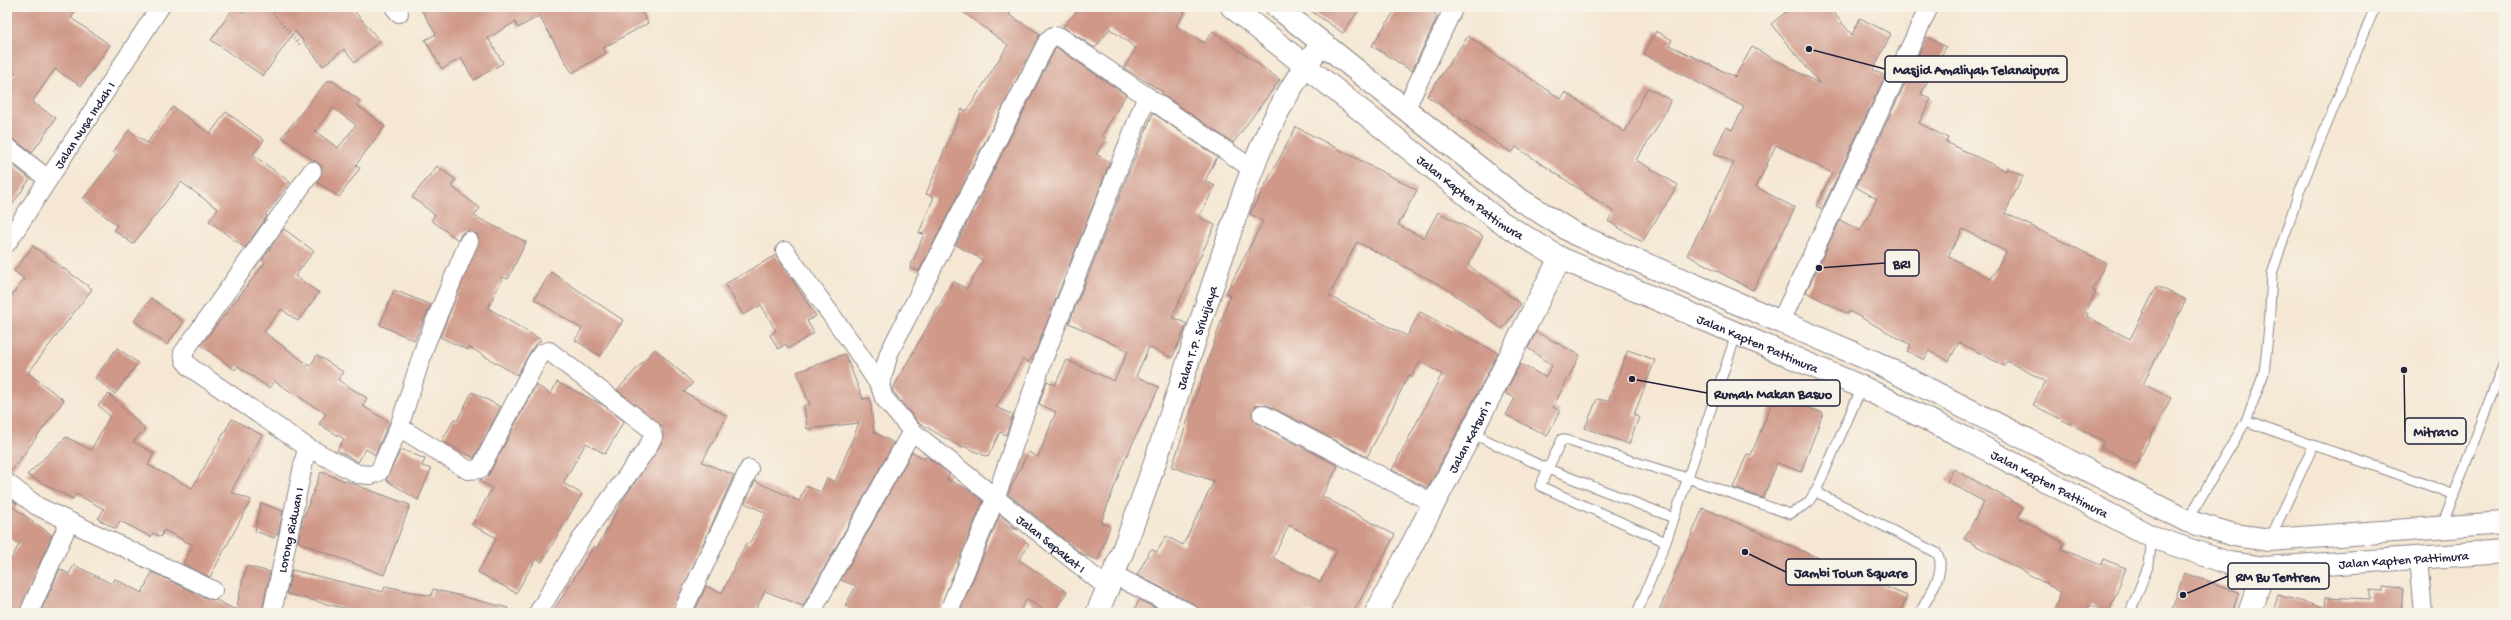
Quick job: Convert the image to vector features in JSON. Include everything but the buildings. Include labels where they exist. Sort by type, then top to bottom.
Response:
[{"type":"main road","name":"Jalan Kapten Pattimura","points":[[1232,7],[1500,221],[1560,258],[1736,335],[1862,387],[1969,440],[2152,537],[2228,563],[2265,568],[2418,559],[2504,552]]},
{"type":"main road","name":"Jalan Kapten Pattimura","points":[[1277,7],[1322,44],[1406,108],[1516,197],[1574,234],[1875,362],[2187,521],[2234,536],[2270,540],[2442,526],[2504,523]]},
{"type":"main road","name":"Jalan T.P. Sriwijaya","points":[[1097,613],[1111,581],[1251,168],[1292,85],[1304,66],[1322,44]]},
{"type":"main road","name":"Jalan Katsuri 1","points":[[1376,613],[1433,503],[1472,433],[1560,258]]},
{"type":"main road","points":[[2249,613],[2265,568],[2270,540]]},
{"type":"street","name":"Jalan Nusa Indah I","points":[[7,243],[160,7]]},
{"type":"street","points":[[1406,108],[1454,7]]},
{"type":"street","points":[[1781,321],[1929,7]]},
{"type":"street","points":[[880,386],[889,353],[1048,40],[1053,36],[1060,37],[1251,168]]},
{"type":"street","points":[[948,613],[996,497],[1043,360],[1146,96]]},
{"type":"street","points":[[7,147],[48,180]]},
{"type":"street","points":[[312,171],[183,353],[185,361],[191,368],[307,447],[358,474],[371,475],[379,472],[399,426],[426,343],[469,241]]},
{"type":"street","name":"Jalan Sepakat I","points":[[785,251],[880,386],[884,398],[896,415],[912,432],[996,497],[1111,581],[1189,613]]},
{"type":"street","points":[[399,426],[468,470],[480,470],[536,362],[542,353],[549,350],[651,429],[653,437],[646,450],[583,536],[538,613]]},
{"type":"street","points":[[1262,414],[1433,503]]},
{"type":"street","points":[[811,613],[912,432]]},
{"type":"street","name":"Lorong Ridwan I","points":[[272,613],[307,447]]},
{"type":"street","points":[[682,613],[749,469]]},
{"type":"street","points":[[7,483],[37,506],[213,590]]},
{"type":"street","points":[[29,613],[69,522]]},
{"type":"street","points":[[2418,559],[2423,613]]},
{"type":"lane","points":[[2187,521],[2246,421],[2264,373],[2270,327],[2272,274],[2298,195],[2375,7]]},
{"type":"lane","points":[[1637,613],[1666,542],[1736,335]]},
{"type":"lane","points":[[2442,526],[2504,363]]},
{"type":"lane","points":[[1666,542],[1540,486],[1562,439],[1688,478],[1790,514],[1808,503],[1817,489],[1862,387]]},
{"type":"lane","points":[[2246,421],[2313,446],[2385,468],[2454,495]]},
{"type":"lane","points":[[1472,433],[1548,469],[1674,518]]},
{"type":"lane","points":[[2270,540],[2313,446]]},
{"type":"lane","points":[[1817,489],[1820,494],[1937,553],[1942,560],[1941,570],[1920,613]]},
{"type":"lane","points":[[2130,613],[2149,564],[2152,537]]},
{"type":"path","points":[[268,7],[300,45]]},
{"type":"place","name":"Masjid Amaliyah Telanaipura","points":[[1809,49]]},
{"type":"place","name":"BRI","points":[[1819,268]]},
{"type":"place","name":"Mitra10","points":[[2404,370]]},
{"type":"place","name":"Rumah Makan Basuo","points":[[1632,379]]},
{"type":"place","name":"Jambi Town Square","points":[[1745,552]]},
{"type":"place","name":"RM Bu Tentrem","points":[[2183,595]]}]
